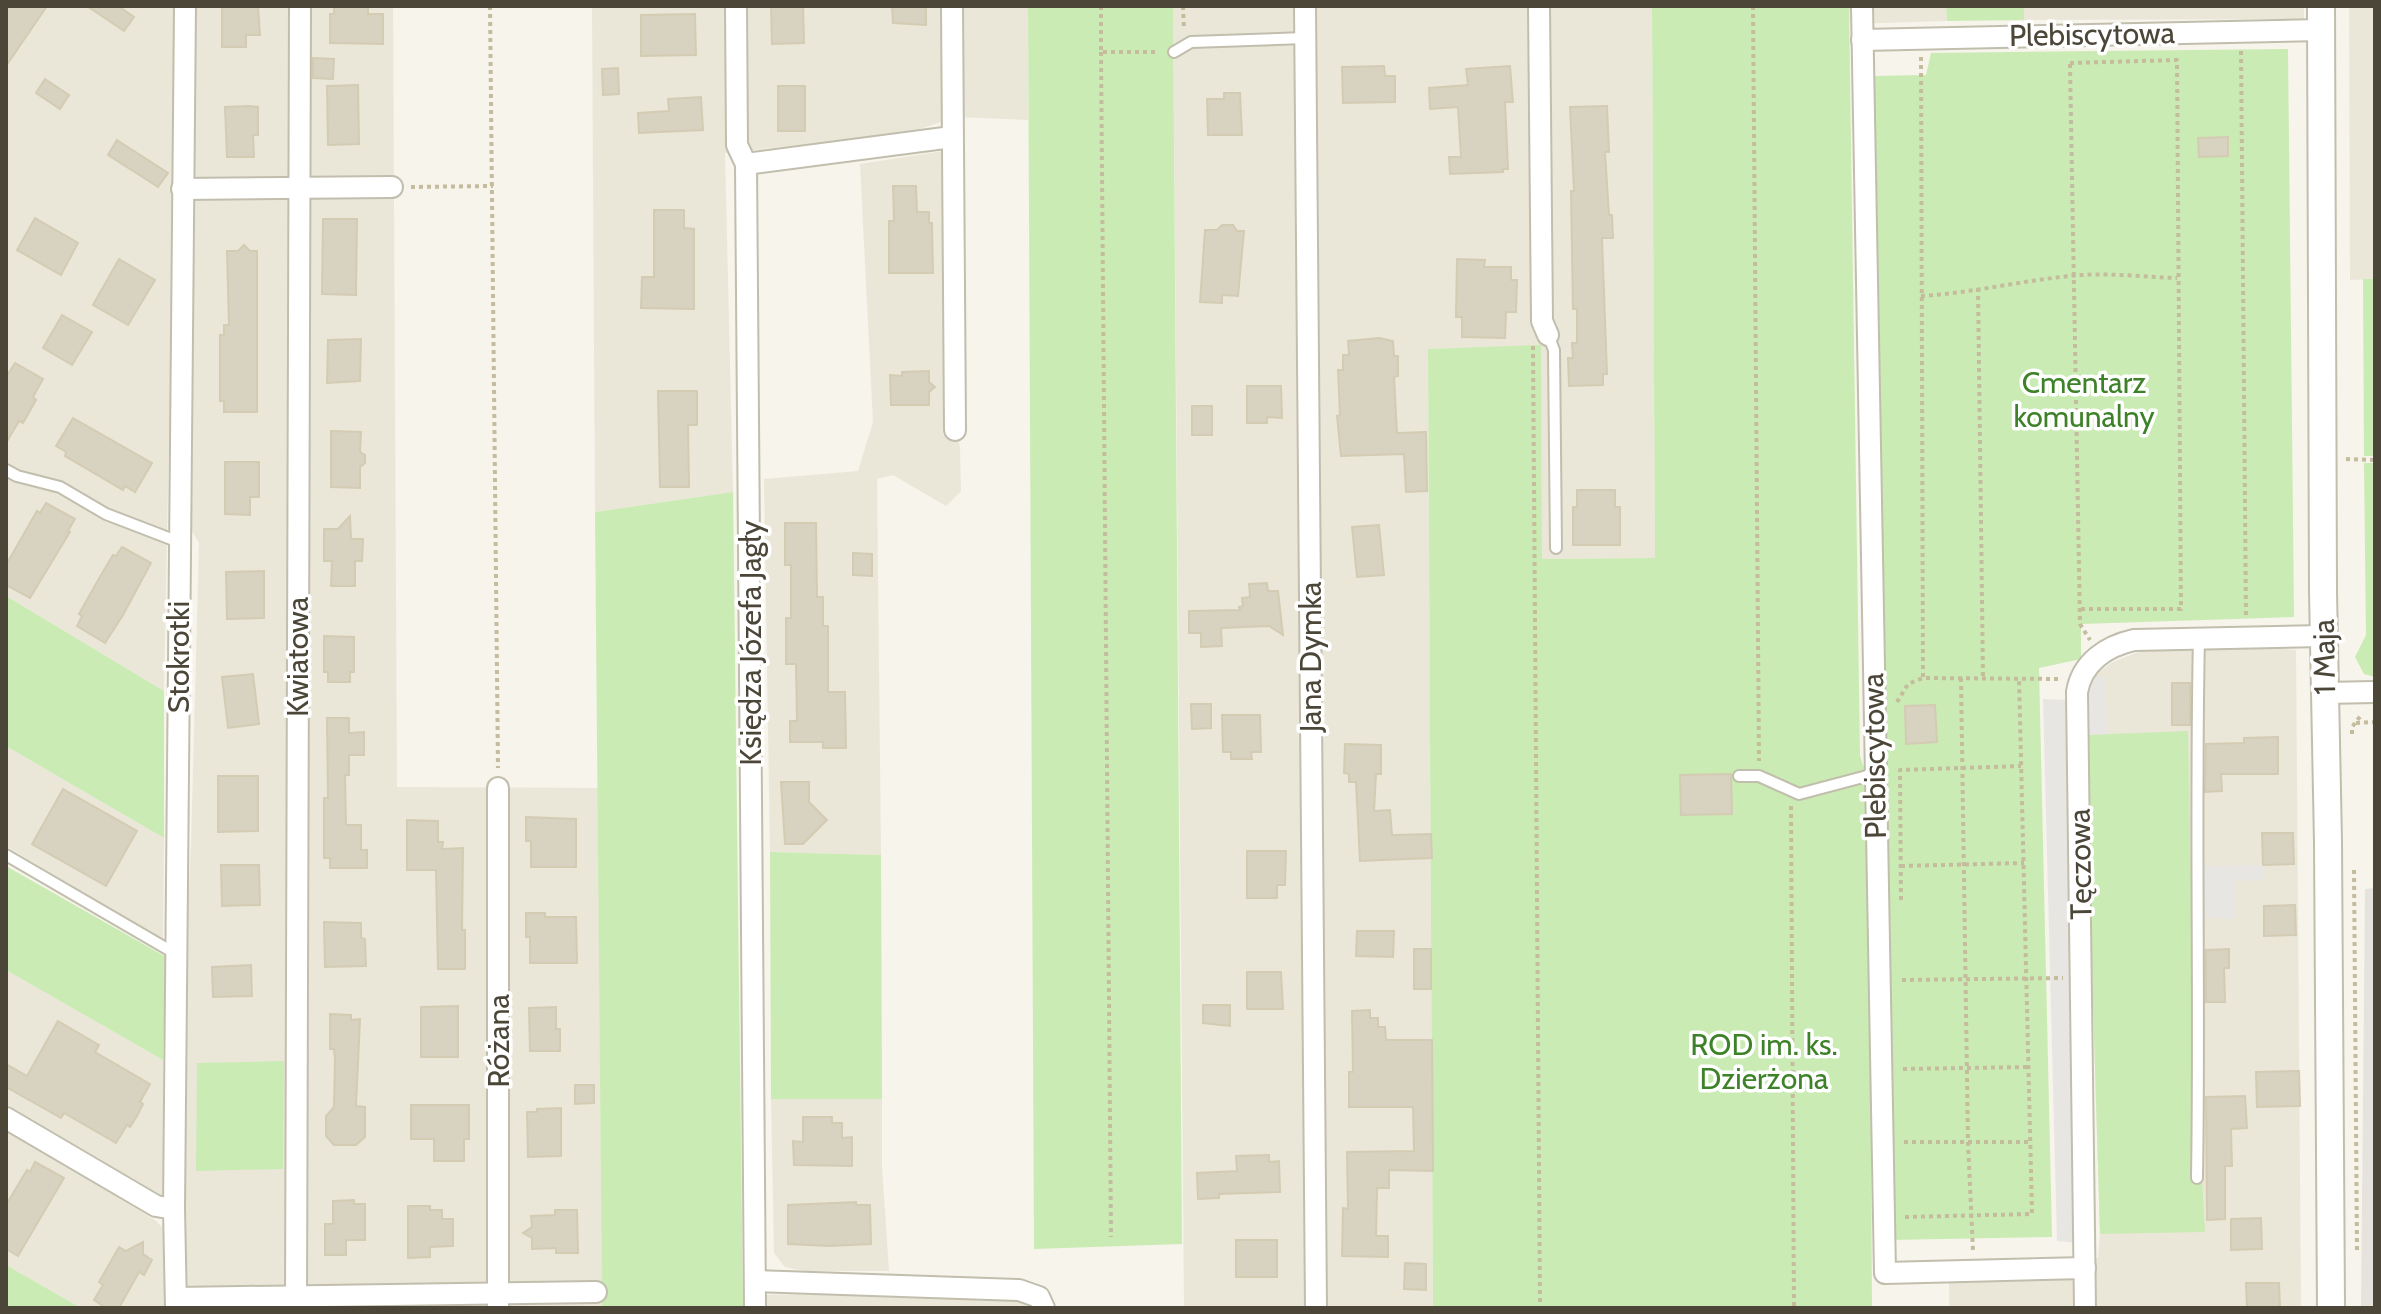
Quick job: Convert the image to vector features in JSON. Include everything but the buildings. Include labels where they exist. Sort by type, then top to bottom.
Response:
[{"type":"street","name":"Stokrotki","points":[[176,1303],[174,1209],[185,6]]},
{"type":"street","name":"Kwiatowa","points":[[296,1302],[300,6]]},
{"type":"street","name":"Księdza Józefa Jagły","points":[[736,6],[737,145],[746,164],[755,1308]]},
{"type":"street","points":[[952,6],[955,430]]},
{"type":"street","name":"Jana Dymka","points":[[1305,6],[1316,1308]]},
{"type":"street","points":[[1539,6],[1540,340]]},
{"type":"street","name":"Plebiscytowa","points":[[1862,6],[1885,1273],[2085,1268]]},
{"type":"street","name":"Plebiscytowa","points":[[1862,40],[2241,30],[2321,18]]},
{"type":"street","name":"1 Maja","points":[[2321,18],[2323,636],[2328,842],[2331,1308]]},
{"type":"street","points":[[746,164],[952,137]]},
{"type":"street","points":[[182,189],[392,187]]},
{"type":"street","points":[[2080,679],[2099,655],[2117,644],[2134,640],[2323,636]]},
{"type":"street","name":"Tęczowa","points":[[2080,679],[2077,692],[2085,1308]]},
{"type":"street","points":[[2324,693],[2371,699]]},
{"type":"street","name":"Różana","points":[[498,788],[498,1301]]},
{"type":"street","points":[[6,1118],[156,1206],[174,1209]]},
{"type":"street","points":[[755,1281],[1019,1290],[1039,1297],[1044,1308]]},
{"type":"street","points":[[176,1303],[498,1301],[596,1292]]},
{"type":"lane","points":[[1174,52],[1191,42],[1305,38]]},
{"type":"lane","points":[[1540,340],[1554,350],[1556,548]]},
{"type":"lane","points":[[6,470],[17,476],[60,487],[106,514],[179,542]]},
{"type":"lane","points":[[2197,1178],[2199,974],[2195,844],[2199,637]]},
{"type":"lane","points":[[1739,776],[1759,776],[1799,794],[1867,776],[1874,769]]},
{"type":"lane","points":[[6,855],[176,954]]},
{"type":"path","points":[[490,6],[498,788]]},
{"type":"path","points":[[1101,6],[1111,1237]]},
{"type":"path","points":[[1183,6],[1183,29],[1191,42]]},
{"type":"path","points":[[1753,6],[1759,776]]},
{"type":"path","points":[[2241,30],[2246,636]]},
{"type":"path","points":[[2070,35],[2080,624],[2099,655]]},
{"type":"path","points":[[1921,38],[1923,678]]},
{"type":"path","points":[[1101,52],[1174,52]]},
{"type":"path","points":[[2070,63],[2177,60],[2181,609],[2080,609]]},
{"type":"path","points":[[392,187],[493,186]]},
{"type":"path","points":[[1921,296],[1961,293],[2074,275],[2177,278]]},
{"type":"path","points":[[1978,288],[1983,678]]},
{"type":"path","points":[[1540,340],[1540,1308]]},
{"type":"path","points":[[2346,459],[2375,460]]},
{"type":"path","points":[[1896,708],[1897,700],[1908,684],[1923,678],[2080,679]]},
{"type":"path","points":[[1961,678],[1973,1271]]},
{"type":"path","points":[[1904,1203],[1905,1218],[2032,1214],[2019,678]]},
{"type":"path","points":[[2351,740],[2354,724],[2371,699]]},
{"type":"path","points":[[2346,727],[2375,722]]},
{"type":"path","points":[[1897,757],[1897,770],[1900,770],[1901,909]]},
{"type":"path","points":[[1900,770],[2021,766]]},
{"type":"path","points":[[1794,1308],[1790,808],[1799,794]]},
{"type":"path","points":[[2354,856],[2356,1263]]},
{"type":"path","points":[[1901,866],[2024,863]]},
{"type":"path","points":[[1902,994],[1902,980],[2081,978]]},
{"type":"path","points":[[1903,1083],[1903,1069],[2029,1067]]},
{"type":"path","points":[[1904,1128],[1904,1142],[2031,1142]]},
{"type":"shaded area","points":[[6,6],[393,6],[397,787],[598,788],[602,1308],[180,1308],[174,1209],[191,845],[199,543],[189,526],[174,360],[169,435],[164,691],[6,596]]},
{"type":"shaded area","points":[[592,6],[1028,6],[1028,120],[956,117],[917,130],[868,138],[725,153],[733,492],[595,512]]},
{"type":"shaded area","points":[[1173,6],[1652,6],[1655,558],[1542,559],[1540,346],[1428,349],[1433,1308],[1184,1308]]},
{"type":"shaded area","points":[[1849,6],[1946,6],[1947,21],[1850,24]]},
{"type":"shaded area","points":[[2024,6],[2304,6],[2304,19],[2024,20]]},
{"type":"shaded area","points":[[2349,6],[2375,6],[2375,279],[2350,280]]},
{"type":"shaded area","points":[[943,151],[943,435],[955,430],[960,447],[961,491],[946,506],[893,475],[877,479],[881,855],[770,852],[764,479],[858,471],[873,422],[860,164]]},
{"type":"shaded area","points":[[2263,647],[2296,650],[2301,1308],[1949,1308],[1949,1267],[2098,1258],[2100,1234],[2085,735],[2091,677],[2113,662],[2141,651]]},
{"type":"shaded area","points":[[2091,677],[2105,677],[2107,734],[2085,735],[2084,688]]},
{"type":"shaded area","points":[[2043,699],[2068,700],[2077,1243],[2057,1241]]},
{"type":"shaded area","points":[[6,746],[164,838],[163,940],[6,846]]},
{"type":"shaded area","points":[[2263,865],[2263,880],[2236,881],[2236,919],[2205,918],[2199,866]]},
{"type":"shaded area","points":[[2375,888],[2375,1308],[2361,1308],[2365,889]]},
{"type":"shaded area","points":[[6,970],[163,1060],[166,1194],[156,1197],[6,1111]]},
{"type":"shaded area","points":[[771,1099],[882,1099],[882,1167],[889,1271],[804,1271],[785,1267],[774,1253]]},
{"type":"shaded area","points":[[6,1128],[155,1220],[164,1229],[164,1308],[81,1308],[6,1265]]},
{"type":"shaded area","points":[[1031,1293],[1031,1308],[743,1308],[743,1295]]},
{"type":"green space","points":[[1028,6],[1173,6],[1182,1244],[1034,1249]]},
{"type":"green space","name":"ROD im. ks. Dzierżona","points":[[1652,6],[1849,6],[1860,756],[1869,782],[1872,1308],[1433,1308],[1428,349],[1541,345],[1542,559],[1655,558]]},
{"type":"green space","points":[[1946,6],[2024,6],[2024,20],[1947,21]]},
{"type":"green space","name":"Cmentarz komunalny","points":[[2288,49],[2294,617],[2081,624],[2081,659],[2039,668],[2052,1237],[1889,1240],[1872,76],[1926,75],[1931,53]]},
{"type":"green space","points":[[2363,279],[2375,279],[2375,456],[2364,456]]},
{"type":"green space","points":[[2364,463],[2375,463],[2375,677],[2364,674],[2355,657],[2366,635]]},
{"type":"green space","points":[[733,492],[743,1308],[602,1308],[595,512]]},
{"type":"green space","points":[[6,596],[164,691],[164,838],[6,746]]},
{"type":"green space","points":[[2188,731],[2191,1062],[2205,1232],[2100,1234],[2085,735]]},
{"type":"green space","points":[[770,852],[881,855],[882,1099],[771,1099]]},
{"type":"green space","points":[[6,866],[166,957],[163,1060],[6,970]]},
{"type":"green space","points":[[284,1061],[283,1169],[196,1171],[197,1063]]},
{"type":"green space","points":[[6,1265],[81,1308],[6,1308]]}]
